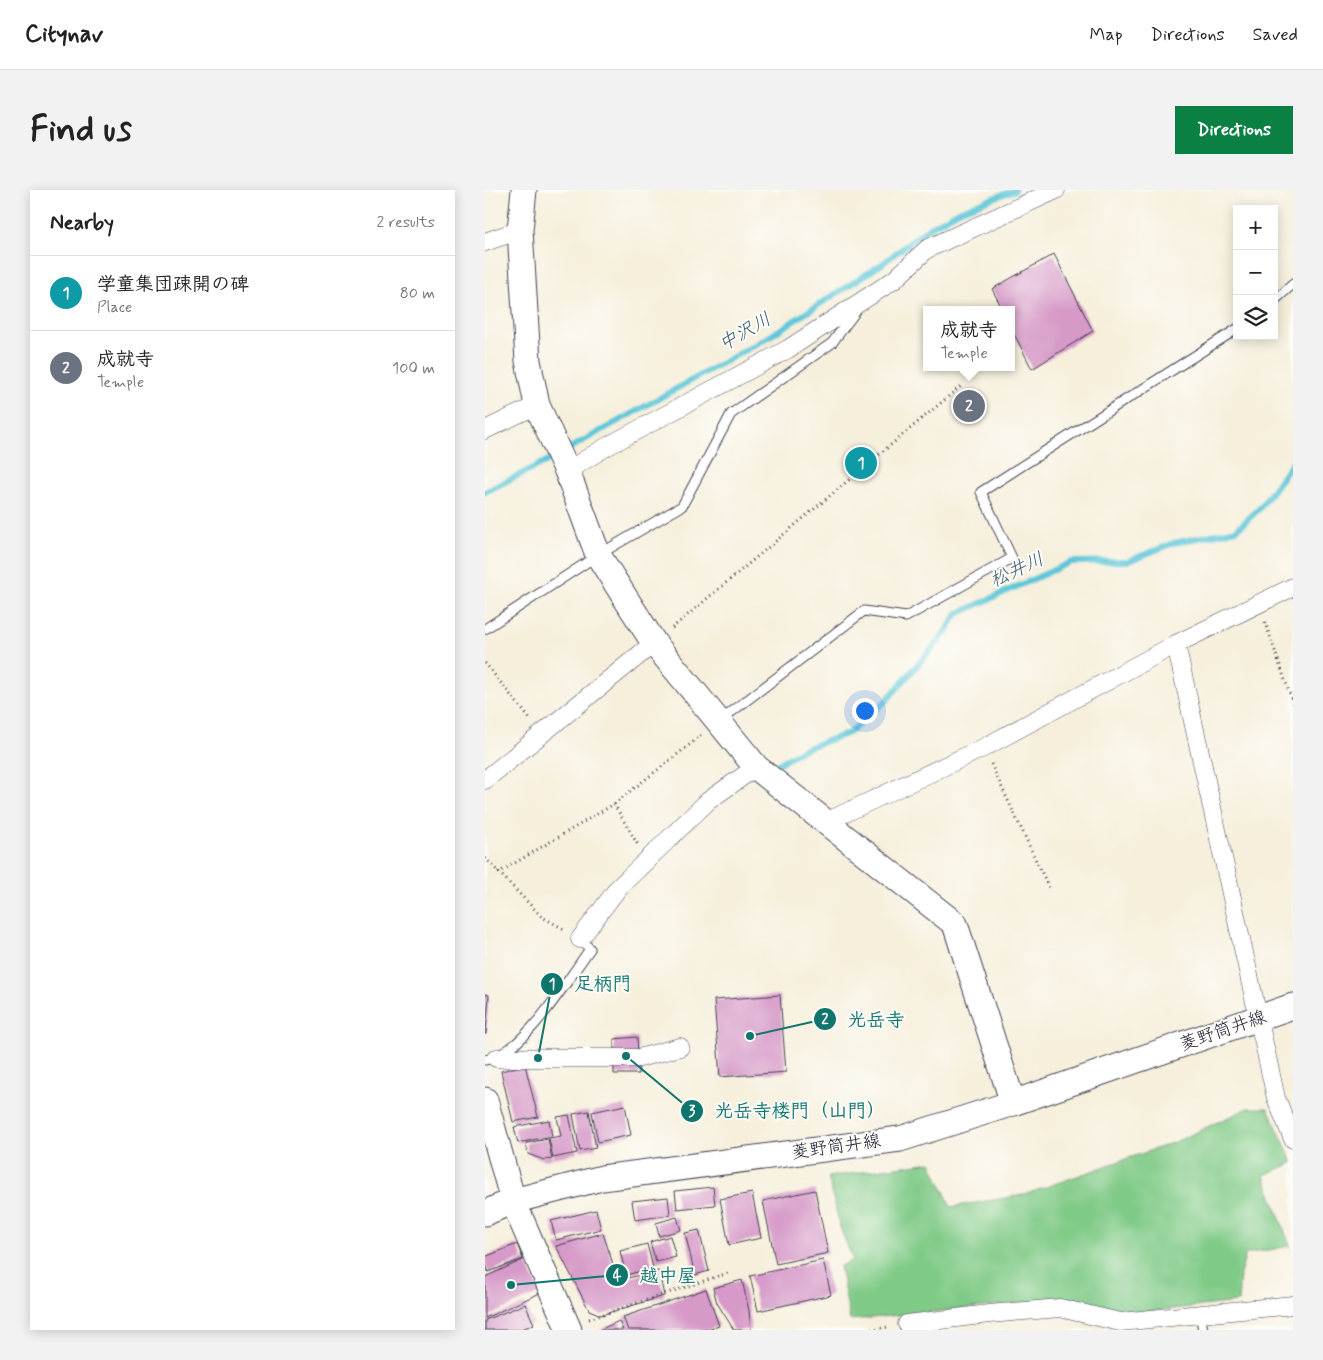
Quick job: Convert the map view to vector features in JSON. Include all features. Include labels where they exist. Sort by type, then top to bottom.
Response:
[{"type":"street","points":[[524,190],[520,230],[528,361],[537,405],[566,469],[598,555],[654,643],[718,723],[760,770],[955,924],[1013,1103]]},
{"type":"street","points":[[566,469],[788,349],[894,280],[927,249],[1056,190]]},
{"type":"street","points":[[485,242],[520,230]]},
{"type":"street","points":[[485,430],[537,405]]},
{"type":"street","points":[[826,822],[983,748],[1176,644],[1293,587]]},
{"type":"street","points":[[485,780],[654,643]]},
{"type":"street","points":[[1176,644],[1276,1098],[1293,1139]]},
{"type":"street","points":[[580,939],[618,888],[708,801],[760,770]]},
{"type":"street","name":"菱野筒井線","points":[[485,1213],[513,1200],[602,1178],[900,1139],[1013,1103],[1293,1006]]},
{"type":"street","points":[[491,1059],[639,1058],[680,1047]]},
{"type":"street","points":[[485,1100],[513,1200],[568,1328]]},
{"type":"street","points":[[907,1324],[1060,1308],[1120,1322],[1201,1322],[1293,1305]]},
{"type":"lane","points":[[1278,297],[1293,284]]},
{"type":"lane","points":[[485,629],[598,555],[682,506],[731,414],[832,343],[864,300]]},
{"type":"lane","points":[[718,723],[864,611],[906,617],[1012,558],[981,492],[1233,332]]},
{"type":"lane","points":[[491,1059],[528,1034],[590,949],[580,939]]},
{"type":"path","points":[[654,643],[773,541],[961,386]]},
{"type":"path","points":[[1259,605],[1293,703]]},
{"type":"path","points":[[485,664],[542,734]]},
{"type":"path","points":[[498,874],[614,804],[718,723]]},
{"type":"path","points":[[983,748],[1049,888]]},
{"type":"path","points":[[614,804],[647,860]]},
{"type":"path","points":[[485,858],[498,874],[542,917],[580,939]]},
{"type":"path","points":[[568,1328],[728,1273]]},
{"type":"green space","points":[[1248,1108],[1268,1108],[1293,1163],[1264,1175],[1290,1246],[1246,1254],[1240,1274],[1238,1302],[1135,1313],[1063,1299],[850,1320],[840,1266],[853,1260],[840,1227],[828,1177],[931,1162],[951,1207],[1023,1195],[1175,1142]]},
{"type":"building","points":[[1054,254],[1093,331],[1032,369],[1015,336],[1015,306],[1001,306],[992,289]]},
{"type":"building","points":[[485,994],[489,995],[486,1034],[485,1034]]},
{"type":"building","points":[[780,995],[786,1072],[720,1077],[714,1000]]},
{"type":"building","points":[[637,1037],[639,1074],[614,1074],[614,1039]]},
{"type":"building","points":[[525,1065],[538,1117],[513,1122],[501,1071]]},
{"type":"building","points":[[625,1105],[631,1135],[598,1142],[592,1112]]},
{"type":"building","points":[[589,1111],[596,1148],[580,1151],[573,1114]]},
{"type":"building","points":[[569,1115],[577,1153],[553,1158],[549,1138],[561,1136],[557,1117]]},
{"type":"building","points":[[549,1120],[552,1136],[518,1143],[514,1127]]},
{"type":"building","points":[[548,1139],[552,1159],[544,1160],[528,1154],[526,1143]]},
{"type":"building","points":[[713,1187],[715,1205],[677,1209],[675,1191]]},
{"type":"building","points":[[815,1190],[828,1253],[776,1264],[763,1201]]},
{"type":"building","points":[[752,1193],[761,1238],[729,1245],[720,1199]]},
{"type":"building","points":[[668,1197],[670,1215],[635,1220],[632,1201]]},
{"type":"building","points":[[596,1210],[601,1229],[556,1240],[551,1221]]},
{"type":"building","points":[[677,1217],[681,1230],[659,1236],[656,1223]]},
{"type":"building","points":[[699,1230],[709,1271],[695,1275],[685,1233]]},
{"type":"building","points":[[603,1233],[618,1280],[659,1271],[664,1296],[601,1315],[589,1310],[556,1246]]},
{"type":"building","points":[[670,1236],[676,1257],[656,1262],[650,1242]]},
{"type":"building","points":[[517,1244],[523,1259],[488,1272],[485,1257]]},
{"type":"building","points":[[647,1244],[653,1268],[626,1275],[620,1251]]},
{"type":"building","points":[[525,1259],[540,1293],[485,1318],[485,1277]]},
{"type":"building","points":[[823,1260],[831,1295],[758,1311],[750,1276]]},
{"type":"building","points":[[742,1280],[751,1330],[734,1330],[717,1303],[713,1288]]},
{"type":"building","points":[[706,1289],[719,1326],[708,1330],[628,1330],[623,1317]]},
{"type":"building","points":[[525,1304],[534,1324],[520,1330],[485,1330],[485,1320]]},
{"type":"building","points":[[619,1321],[623,1330],[599,1330]]},
{"type":"waterway","name":"中沢川","points":[[563,452],[767,338],[882,264],[927,229],[961,210],[1015,190]]},
{"type":"waterway","name":"中沢川","points":[[485,492],[555,457]]},
{"type":"waterway","name":"松井川","points":[[778,764],[804,749],[849,733],[886,701],[942,637],[957,614],[1071,562],[1128,561],[1174,543],[1236,530],[1260,508],[1293,462]]},
{"type":"place","name":"成就寺","points":[[969,406]]},
{"type":"place","name":"学童集団疎開の碑","points":[[861,463]]},
{"type":"place","name":"光岳寺","points":[[750,1036]]},
{"type":"place","name":"光岳寺楼門（山門）","points":[[626,1056]]},
{"type":"place","name":"足柄門","points":[[538,1058]]},
{"type":"place","name":"越中屋","points":[[511,1285]]}]
